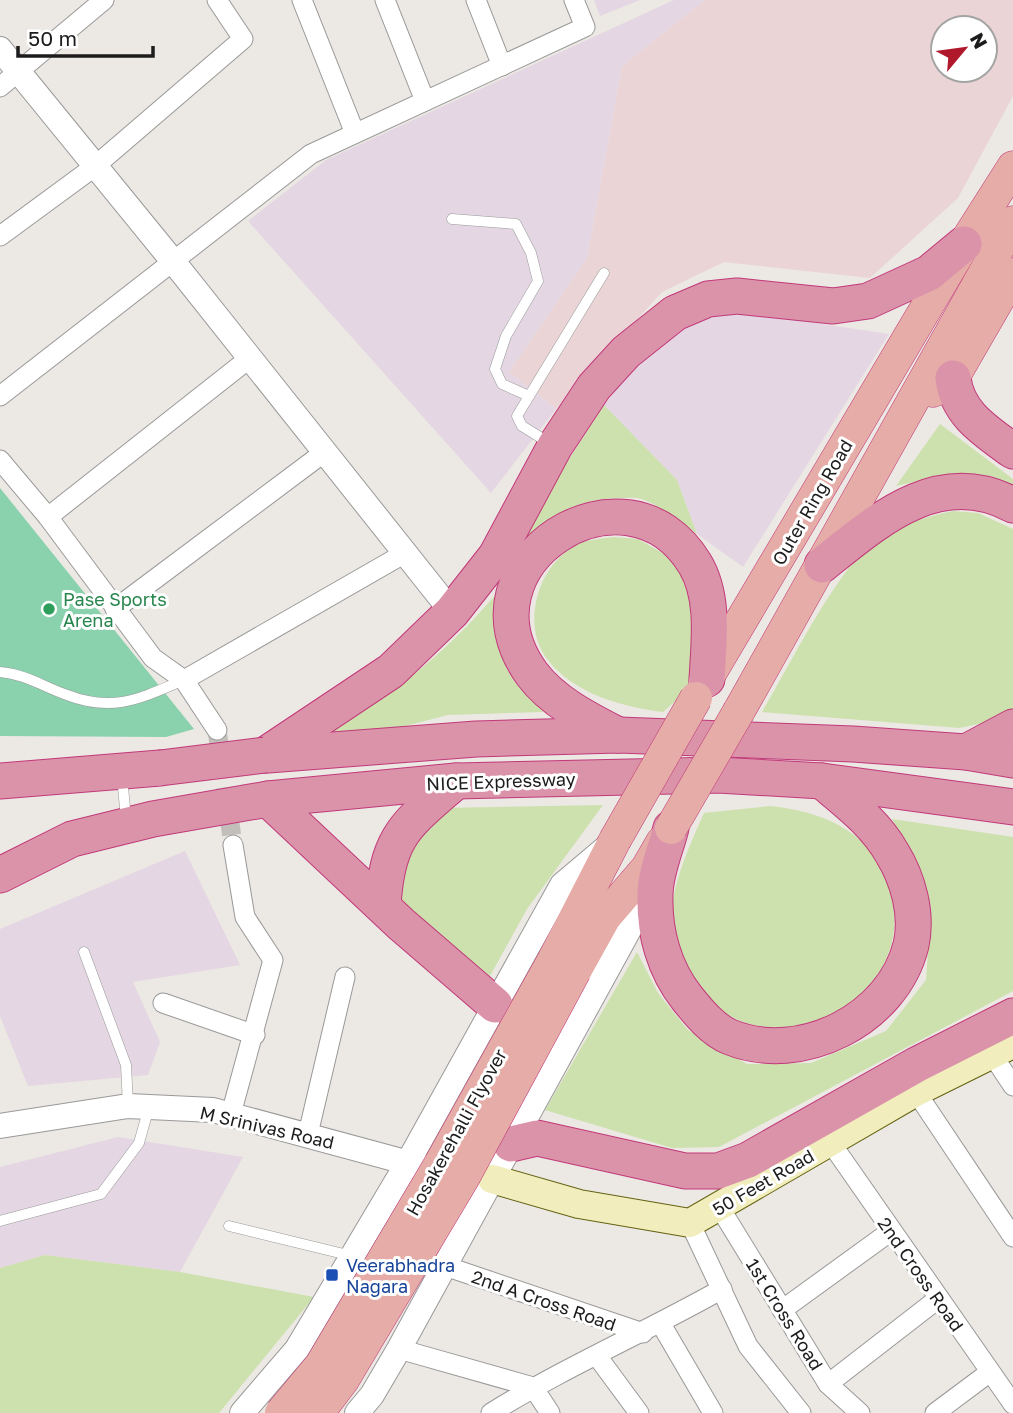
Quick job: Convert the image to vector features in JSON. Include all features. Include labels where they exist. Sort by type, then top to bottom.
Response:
[{"type":"highway","name":"Outer Ring Road","points":[[615,840],[964,244],[1013,167]]},
{"type":"highway","points":[[647,868],[822,565],[1013,222]]},
{"type":"highway","points":[[619,735],[568,708],[533,675],[520,654],[513,632],[511,610],[508,565],[555,446],[594,387],[626,352],[690,304],[737,296],[833,306],[868,300],[929,272],[964,244]]},
{"type":"highway","points":[[908,407],[953,378],[1013,274]]},
{"type":"highway","points":[[953,378],[955,396],[975,423],[1013,451]]},
{"type":"highway","points":[[822,565],[877,520],[923,497],[970,494],[1000,498],[1013,505]]},
{"type":"highway","points":[[264,755],[391,671],[452,612],[508,565],[535,553],[568,528],[591,519],[614,516],[652,524],[667,533],[695,564],[704,585],[709,626],[702,688]]},
{"type":"highway","points":[[966,752],[1013,727]]},
{"type":"highway","points":[[0,781],[122,773],[264,755],[498,738],[619,735],[966,752],[1013,760]]},
{"type":"highway","name":"NICE Expressway","points":[[0,874],[72,839],[127,826],[268,799],[456,781],[718,775],[822,781],[1013,807]]},
{"type":"highway","points":[[383,906],[385,868],[394,845],[408,825],[456,781]]},
{"type":"highway","points":[[671,828],[654,892],[658,936],[673,979],[701,1016],[729,1037],[782,1047],[812,1041],[842,1030],[867,1013],[894,986],[911,944],[910,894],[892,851],[867,819],[822,781]]},
{"type":"highway","points":[[268,799],[495,1005]]},
{"type":"highway","name":"Hosakerehalli Flyover","points":[[318,1413],[344,1380],[464,1177],[564,965],[615,840]]},
{"type":"highway","name":"Hosakerehalli Flyover","points":[[281,1413],[321,1365],[440,1164],[564,965],[647,868]]},
{"type":"highway","points":[[511,1144],[537,1138],[685,1171],[718,1171],[748,1160],[916,1065],[1013,1016]]},
{"type":"main road","name":"50 Feet Road","points":[[690,1223],[916,1092],[1002,1049]]},
{"type":"main road","points":[[492,1179],[579,1204],[690,1223]]},
{"type":"street","points":[[9,80],[104,0]]},
{"type":"street","points":[[0,236],[94,167],[243,39],[218,0]]},
{"type":"street","points":[[302,0],[352,126]]},
{"type":"street","points":[[385,0],[425,101]]},
{"type":"street","points":[[476,0],[502,66]]},
{"type":"street","points":[[0,396],[311,154],[585,27],[574,0]]},
{"type":"street","points":[[0,49],[9,80],[94,167],[172,260],[407,552],[452,612]]},
{"type":"street","points":[[48,517],[251,358]]},
{"type":"street","points":[[115,609],[326,451]]},
{"type":"street","points":[[0,460],[48,517],[153,658],[184,680],[217,730]]},
{"type":"street","points":[[184,680],[407,552]]},
{"type":"street","points":[[242,1413],[297,1349],[407,1164],[562,885],[615,840]]},
{"type":"street","points":[[231,1114],[255,1035],[273,960],[245,917],[233,845]]},
{"type":"street","points":[[357,1413],[372,1395],[399,1349],[630,929],[647,868]]},
{"type":"street","points":[[308,1135],[345,977]]},
{"type":"street","points":[[163,1003],[255,1035]]},
{"type":"street","points":[[1002,1049],[1013,1086]]},
{"type":"street","points":[[916,1092],[1013,1237]]},
{"type":"street","name":"M Srinivas Road","points":[[0,1126],[139,1107],[213,1110],[407,1164],[492,1179]]},
{"type":"street","name":"2nd Cross Road","points":[[831,1143],[1013,1404]]},
{"type":"street","name":"1st Cross Road","points":[[720,1208],[828,1384],[860,1413]]},
{"type":"street","points":[[690,1223],[748,1346],[801,1413]]},
{"type":"street","points":[[782,1310],[891,1231]]},
{"type":"street","name":"2nd A Cross Road","points":[[445,1266],[652,1329]]},
{"type":"street","points":[[491,1413],[533,1387],[652,1329],[722,1289]]},
{"type":"street","points":[[828,1384],[939,1298]]},
{"type":"street","points":[[652,1329],[713,1413]]},
{"type":"street","points":[[399,1349],[533,1387],[550,1413]]},
{"type":"street","points":[[597,1356],[639,1413]]},
{"type":"street","points":[[934,1413],[990,1372]]},
{"type":"lane","points":[[452,219],[516,224],[531,253],[538,281],[506,336],[495,369],[502,384],[529,396]]},
{"type":"lane","points":[[555,446],[522,426],[517,416],[604,273]]},
{"type":"lane","points":[[0,672],[29,678],[68,696],[100,704],[136,700],[184,680]]},
{"type":"lane","points":[[122,773],[127,826]]},
{"type":"lane","points":[[0,1221],[101,1194],[139,1143],[139,1107],[84,952]]},
{"type":"lane","points":[[229,1226],[353,1256]]},
{"type":"shaded area","points":[[594,0],[640,0],[600,16]]},
{"type":"shaded area","points":[[674,0],[705,0],[622,66],[587,258],[509,372],[556,409],[491,493],[248,221],[326,160]]},
{"type":"shaded area","points":[[705,0],[1013,0],[1013,96],[958,198],[870,278],[724,262],[662,292],[556,409],[509,372],[587,258],[622,66]]},
{"type":"shaded area","points":[[749,313],[889,334],[743,567],[697,534],[677,480],[604,405],[629,374],[670,338],[700,317]]},
{"type":"shaded area","points":[[185,851],[240,965],[133,982],[160,1042],[148,1075],[28,1086],[0,1016],[0,929]]},
{"type":"shaded area","points":[[118,1137],[243,1157],[180,1272],[45,1255],[0,1268],[0,1167]]},
{"type":"green space","points":[[604,405],[677,480],[697,534],[671,514],[649,502],[639,498],[620,498],[592,501],[567,510],[545,523],[524,542],[521,534]]},
{"type":"green space","points":[[940,424],[1013,479],[1013,490],[985,477],[971,475],[940,477],[896,486]]},
{"type":"green space","name":"Pase Sports Arena","points":[[0,488],[194,729],[166,737],[0,736]]},
{"type":"green space","points":[[953,511],[978,513],[1013,529],[1013,709],[984,723],[959,728],[762,712],[814,621],[859,556],[874,542],[902,526]]},
{"type":"green space","points":[[614,537],[638,539],[671,558],[684,575],[696,604],[696,653],[689,689],[663,712],[632,707],[600,697],[571,682],[548,660],[535,631],[537,599],[542,583],[560,556],[582,542]]},
{"type":"green space","points":[[502,587],[500,640],[505,665],[511,677],[543,712],[448,715],[351,740],[331,735],[330,728],[402,684],[444,648]]},
{"type":"green space","points":[[603,805],[527,909],[490,976],[398,905],[399,862],[438,808]]},
{"type":"green space","points":[[770,806],[806,812],[853,834],[877,860],[886,877],[895,919],[887,957],[867,989],[838,1012],[802,1026],[764,1027],[727,1015],[694,986],[679,968],[674,960],[670,937],[670,919],[677,883],[704,813]]},
{"type":"green space","points":[[892,819],[1013,837],[1013,991],[719,1147],[672,1148],[545,1110],[637,952],[658,993],[688,1030],[747,1064],[811,1063],[886,1031],[926,980],[931,909],[917,864]]},
{"type":"green space","points":[[45,1255],[180,1272],[314,1297],[219,1413],[0,1413],[0,1268]]},
{"type":"tunnel","points":[[217,730],[233,845]]},
{"type":"place","name":"Pase Sports Arena","points":[[49,609]]},
{"type":"place","name":"Veerabhadra Nagara","points":[[332,1275]]}]
